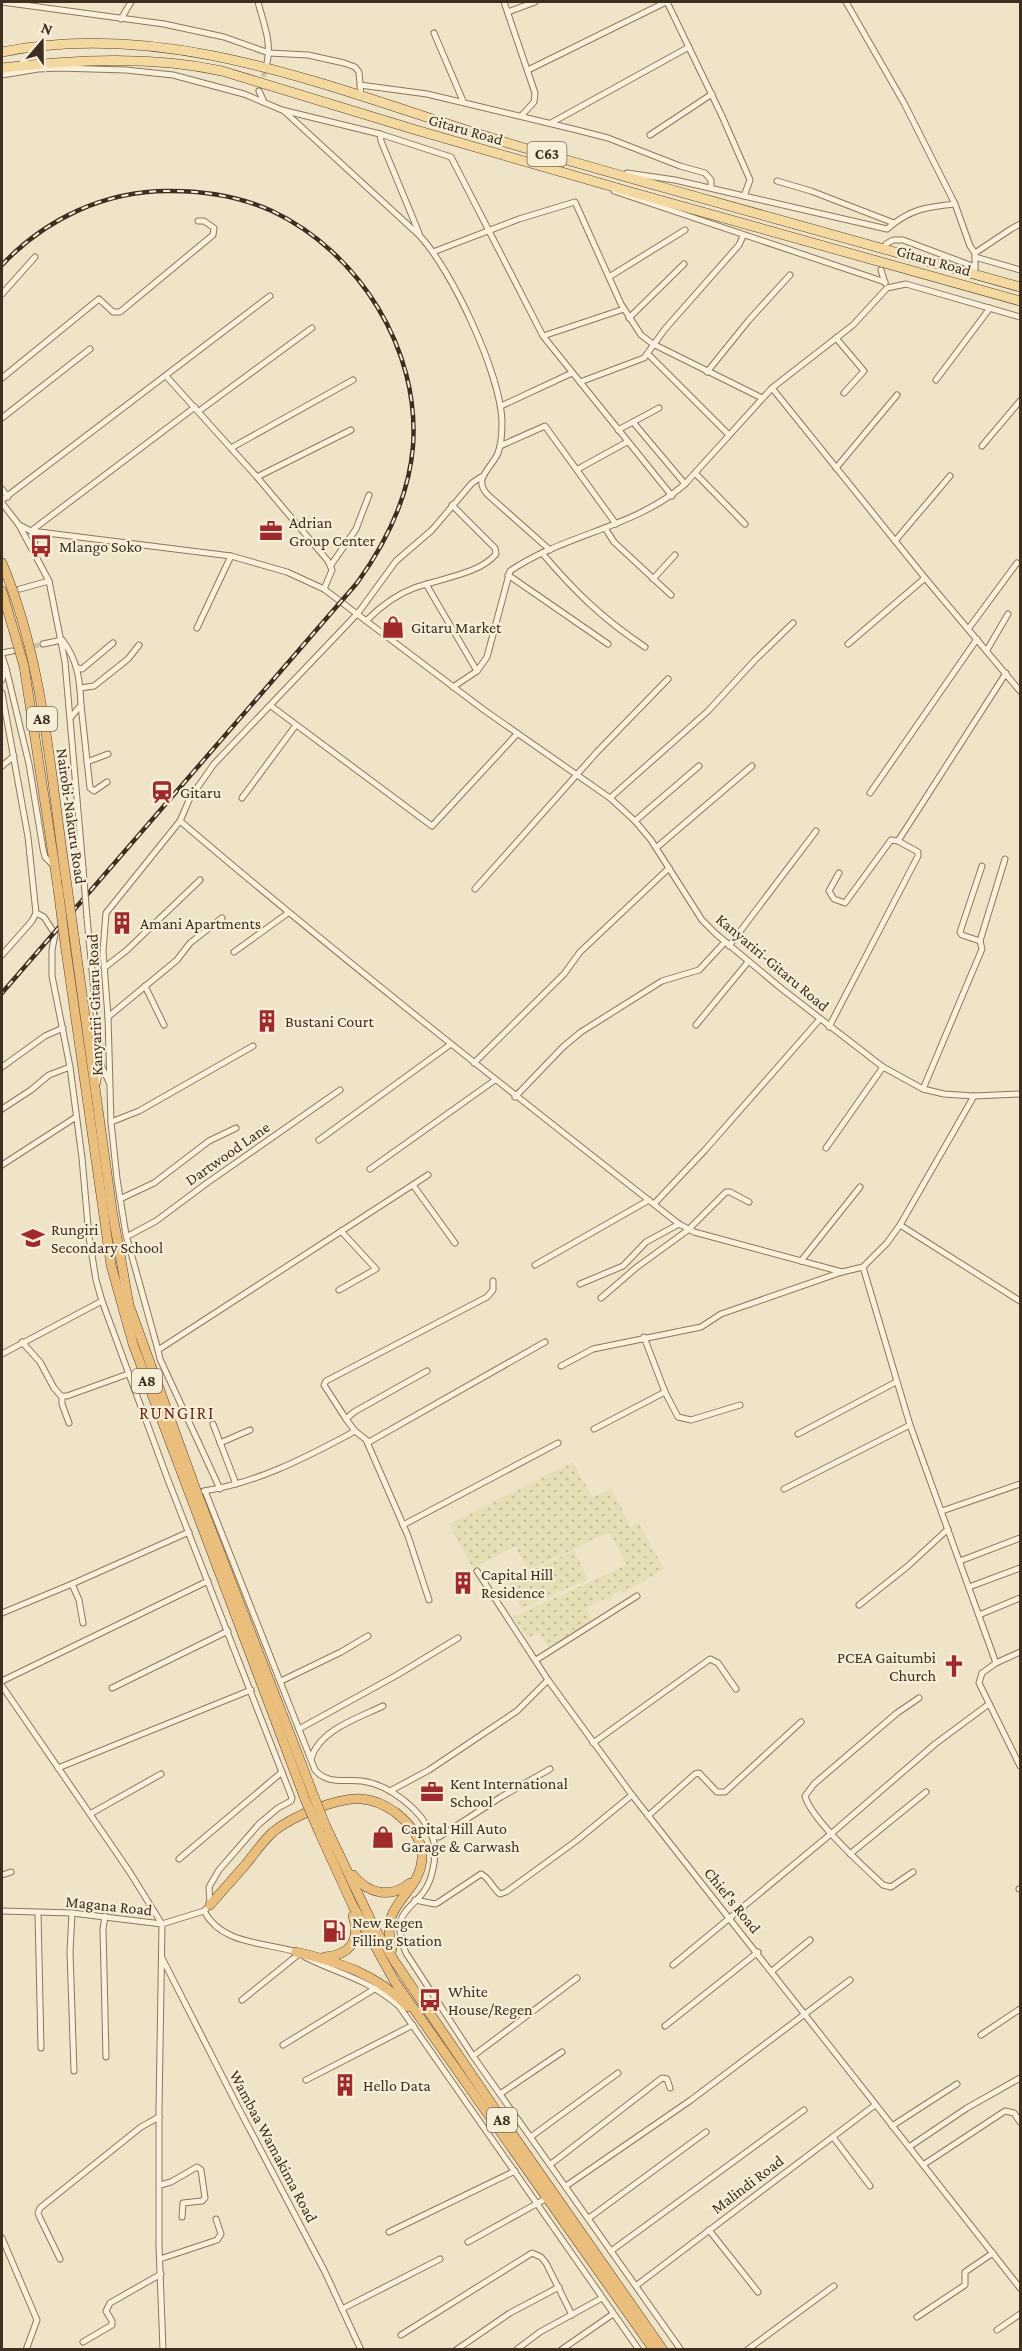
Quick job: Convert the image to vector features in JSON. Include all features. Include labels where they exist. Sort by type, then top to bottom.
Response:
[{"type":"highway","name":"Nairobi-Nakuru Road","points":[[2,563],[18,604],[31,649],[96,1086]]},
{"type":"highway","name":"Nairobi-Nakuru Road","points":[[2,591],[24,666],[111,1265],[133,1344],[309,1797]]},
{"type":"highway","name":"A8","points":[[96,1086],[112,1210],[129,1305],[201,1492],[309,1797],[323,1830],[332,1862],[353,1906],[395,1982],[444,2051],[477,2109],[542,2201],[663,2349]]},
{"type":"highway","points":[[207,1908],[271,1833],[300,1816],[341,1802],[360,1799],[383,1804],[403,1819],[420,1842],[422,1856],[417,1877],[390,1917],[389,1938],[395,1962]]},
{"type":"highway","name":"A8","points":[[323,1830],[395,1962],[639,2322],[654,2349]]},
{"type":"highway","points":[[335,1850],[360,1884],[379,1893],[398,1891],[417,1877]]},
{"type":"highway","points":[[320,1957],[332,1957],[349,1950],[356,1934],[352,1914],[332,1862]]},
{"type":"highway","points":[[298,1953],[320,1957],[357,1970],[384,1985],[413,2013],[444,2051]]},
{"type":"main road","name":"Gitaru Road","points":[[2,52],[79,44],[166,47],[217,55],[361,96],[476,134],[601,170],[961,270],[975,270]]},
{"type":"main road","name":"Gitaru Road","points":[[2,68],[46,63],[124,60],[200,66],[243,76],[597,183],[1020,301]]},
{"type":"main road","name":"C63","points":[[975,270],[1020,287]]},
{"type":"street","points":[[2,2],[188,29],[224,37],[269,53],[308,55],[344,63],[359,72],[361,96]]},
{"type":"street","points":[[53,9],[56,2]]},
{"type":"street","points":[[121,19],[131,2]]},
{"type":"street","points":[[258,2],[268,37],[267,63]]},
{"type":"street","points":[[504,2],[536,98],[522,115]]},
{"type":"street","points":[[507,12],[535,2]]},
{"type":"street","points":[[528,70],[667,2],[712,94],[750,180],[744,196]]},
{"type":"street","points":[[601,170],[675,180],[887,229],[896,239],[975,270],[975,255],[955,204],[904,103],[846,2]]},
{"type":"street","points":[[434,33],[463,102]]},
{"type":"street","points":[[549,123],[689,47]]},
{"type":"street","points":[[2,75],[58,68],[154,72],[184,77],[244,94],[282,110],[380,134],[451,157],[543,336],[672,496]]},
{"type":"street","points":[[360,85],[427,94],[522,115],[608,138],[674,164],[705,173],[711,180],[711,188]]},
{"type":"street","points":[[259,91],[265,103]]},
{"type":"street","points":[[650,135],[712,94]]},
{"type":"street","points":[[282,110],[419,235],[433,252],[453,286],[483,350],[501,406],[500,446]]},
{"type":"street","points":[[380,134],[419,235]]},
{"type":"street","points":[[777,181],[811,191],[894,223]]},
{"type":"street","points":[[597,183],[633,199],[886,285],[906,284],[1020,317]]},
{"type":"street","points":[[433,252],[488,230],[575,202],[624,309],[644,338],[762,398]]},
{"type":"street","points":[[887,229],[911,212],[926,207],[955,204]]},
{"type":"street","points":[[2,378],[99,299],[113,312],[120,312],[213,235],[214,228],[198,220]]},
{"type":"street","points":[[975,255],[1020,224]]},
{"type":"street","points":[[609,277],[685,230]]},
{"type":"street","points":[[580,382],[638,361],[648,354],[653,344],[739,245],[743,236]]},
{"type":"street","points":[[886,244],[896,239]]},
{"type":"street","points":[[975,255],[1020,270]]},
{"type":"street","points":[[2,294],[35,257]]},
{"type":"street","points":[[629,318],[684,264]]},
{"type":"street","points":[[882,270],[886,285]]},
{"type":"street","points":[[707,372],[790,274]]},
{"type":"street","points":[[453,687],[477,671],[490,650],[508,575],[512,569],[543,553],[658,505],[672,496],[772,388],[853,325],[886,285]]},
{"type":"street","points":[[96,1086],[101,1065],[62,640],[49,581],[19,525],[2,502],[270,297]]},
{"type":"street","points":[[936,380],[990,308]]},
{"type":"street","points":[[543,336],[624,309]]},
{"type":"street","points":[[32,531],[197,409],[312,328]]},
{"type":"street","points":[[836,338],[864,371],[844,393]]},
{"type":"street","points":[[2,418],[90,349]]},
{"type":"street","points":[[648,354],[729,435]]},
{"type":"street","points":[[501,406],[572,373]]},
{"type":"street","points":[[166,376],[257,477],[330,565],[331,576],[324,589]]},
{"type":"street","points":[[231,448],[353,380]]},
{"type":"street","points":[[772,388],[925,578],[1020,691]]},
{"type":"street","points":[[836,468],[897,395]]},
{"type":"street","points":[[982,446],[1020,401]]},
{"type":"street","points":[[618,430],[659,408]]},
{"type":"street","points":[[633,422],[685,484]]},
{"type":"street","points":[[500,446],[545,426],[616,524]]},
{"type":"street","points":[[257,477],[351,430]]},
{"type":"street","points":[[578,470],[627,442]]},
{"type":"street","name":"Kanyariri-Gitaru Road","points":[[220,1489],[160,1359],[126,1235],[111,1122],[104,968],[106,913],[180,821],[190,798],[214,764],[358,613],[396,561],[432,530],[472,483],[482,477],[497,455],[500,446]]},
{"type":"street","points":[[695,473],[745,524]]},
{"type":"street","points":[[895,541],[950,476]]},
{"type":"street","points":[[482,477],[483,490],[550,550]]},
{"type":"street","points":[[2,489],[8,497]]},
{"type":"street","points":[[330,565],[356,529],[369,495]]},
{"type":"street","points":[[367,620],[394,598],[426,584],[479,566],[496,554],[495,548],[452,505]]},
{"type":"street","name":"Kanyariri-Gitaru Road","points":[[19,525],[32,531],[45,533],[231,556],[287,572],[324,589],[517,734],[610,798],[634,821],[656,848],[702,920],[748,962],[883,1067],[923,1089],[944,1094],[974,1096],[1020,1094]]},
{"type":"street","points":[[604,528],[614,542],[671,595]]},
{"type":"street","points":[[33,549],[35,540],[45,533]]},
{"type":"street","points":[[543,553],[585,601],[625,634],[645,646]]},
{"type":"street","points":[[653,579],[675,555]]},
{"type":"street","points":[[197,628],[231,556]]},
{"type":"street","points":[[969,628],[1017,563]]},
{"type":"street","points":[[508,575],[608,644]]},
{"type":"street","points":[[848,644],[925,578]]},
{"type":"street","points":[[20,590],[49,581]]},
{"type":"street","points":[[426,584],[477,671]]},
{"type":"street","points":[[987,650],[1008,614]]},
{"type":"street","points":[[610,798],[708,711],[793,623]]},
{"type":"street","points":[[870,793],[977,639]]},
{"type":"street","points":[[43,644],[62,640]]},
{"type":"street","points":[[62,640],[78,668],[88,784],[91,790],[94,790],[107,782]]},
{"type":"street","points":[[78,668],[82,669],[113,643]]},
{"type":"street","points":[[80,688],[94,686],[128,659],[139,645]]},
{"type":"street","points":[[12,651],[2,654],[28,764],[43,849],[45,857],[55,868]]},
{"type":"street","points":[[2,680],[6,668]]},
{"type":"street","points":[[898,841],[1006,673]]},
{"type":"street","points":[[475,889],[577,774],[668,679]]},
{"type":"street","points":[[2,693],[3,710],[14,756],[28,837],[36,913],[32,921],[2,955]]},
{"type":"street","points":[[70,718],[81,705]]},
{"type":"street","points":[[271,706],[432,826],[517,734]]},
{"type":"street","points":[[242,798],[296,724]]},
{"type":"street","points":[[87,762],[108,754]]},
{"type":"street","points":[[2,766],[14,756]]},
{"type":"street","points":[[634,821],[699,766]]},
{"type":"street","points":[[656,848],[752,766]]},
{"type":"street","points":[[180,821],[288,914],[515,1097],[679,1224],[688,1230],[842,1272]]},
{"type":"street","points":[[515,1097],[563,1047],[581,1032],[662,981],[699,970],[727,944],[816,831]]},
{"type":"street","points":[[829,1027],[918,856],[918,852],[914,848],[891,840],[845,903],[834,899],[829,891],[839,873]]},
{"type":"street","points":[[923,1089],[980,956],[982,943],[980,941],[1005,858]]},
{"type":"street","points":[[980,941],[962,935],[960,932],[982,866]]},
{"type":"street","points":[[474,1063],[564,974],[580,952],[669,868]]},
{"type":"street","points":[[104,968],[127,950],[200,880]]},
{"type":"street","points":[[36,913],[45,917],[56,939],[52,950],[52,976],[70,1067],[89,1237],[102,1301],[128,1374],[291,1794],[291,1801],[278,1808],[259,1824],[219,1870],[209,1887],[207,1908],[215,1927],[228,1935],[298,1953],[316,1963],[347,1973],[376,1988],[399,2006],[477,2109],[515,2171],[542,2201],[602,2298],[639,2349]]},
{"type":"street","points":[[234,952],[288,914]]},
{"type":"street","points":[[108,1017],[177,960],[190,943],[222,918]]},
{"type":"street","points":[[696,1025],[748,962]]},
{"type":"street","points":[[145,986],[164,1025]]},
{"type":"street","points":[[535,1264],[651,1202],[705,1150],[820,1019]]},
{"type":"street","points":[[2,1067],[45,1036],[63,1028]]},
{"type":"street","points":[[319,1140],[451,1044]]},
{"type":"street","points":[[111,1122],[139,1111],[253,1046]]},
{"type":"street","points":[[101,1065],[110,1084]]},
{"type":"street","points":[[2,1109],[48,1075],[70,1067]]},
{"type":"street","points":[[826,1148],[883,1067]]},
{"type":"street","points":[[370,1169],[495,1080]]},
{"type":"street","name":"Dartwood Lane","points":[[128,1236],[156,1221],[340,1090]]},
{"type":"street","points":[[561,1366],[592,1348],[701,1327],[721,1314],[842,1272],[863,1267],[900,1225],[974,1096]]},
{"type":"street","points":[[2,1165],[76,1117]]},
{"type":"street","points":[[120,1199],[154,1183],[210,1141],[236,1128]]},
{"type":"street","points":[[158,1350],[428,1175]]},
{"type":"street","points":[[413,1185],[455,1242]]},
{"type":"street","points":[[801,1261],[860,1186]]},
{"type":"street","points":[[601,1298],[688,1230],[726,1192],[749,1202]]},
{"type":"street","points":[[580,1284],[622,1266],[646,1242],[679,1224]]},
{"type":"street","points":[[900,1225],[1020,1298]]},
{"type":"street","points":[[339,1290],[376,1269],[341,1231]]},
{"type":"street","points":[[863,1267],[910,1425],[996,1663]]},
{"type":"street","points":[[429,1600],[403,1525],[367,1442],[346,1419],[324,1384],[488,1297],[493,1290],[493,1281]]},
{"type":"street","points":[[2,1354],[102,1301]]},
{"type":"street","points":[[644,1337],[676,1414],[685,1420],[691,1420],[740,1405]]},
{"type":"street","points":[[22,1342],[40,1362],[54,1388],[62,1396],[63,1408],[69,1423]]},
{"type":"street","points":[[367,1442],[545,1342]]},
{"type":"street","points":[[346,1419],[376,1398],[427,1371]]},
{"type":"street","points":[[62,1396],[128,1374]]},
{"type":"street","points":[[798,1434],[896,1382]]},
{"type":"street","points":[[594,1429],[665,1392]]},
{"type":"street","points":[[213,1424],[236,1484]]},
{"type":"street","points":[[784,1489],[910,1425]]},
{"type":"street","points":[[220,1443],[250,1431]]},
{"type":"street","points":[[355,1431],[274,1472],[220,1489],[201,1492],[281,1681],[315,1770],[321,1777],[330,1781],[362,1781],[390,1791],[414,1810],[432,1836],[435,1851],[431,1879],[400,1919],[399,1937],[406,1953],[473,2056],[532,2136],[681,2349]]},
{"type":"street","points":[[403,1525],[558,1443]]},
{"type":"street","points":[[942,1511],[1020,1484]]},
{"type":"street","points":[[859,1605],[908,1566],[948,1529]]},
{"type":"street","points":[[2,1613],[189,1532]]},
{"type":"street","points":[[960,1561],[1020,1538]]},
{"type":"street","points":[[969,1587],[1020,1568]]},
{"type":"street","name":"Chief's Road","points":[[477,1571],[592,1743],[1020,2288]]},
{"type":"street","points":[[2,1681],[208,1581]]},
{"type":"street","points":[[72,1584],[79,1600],[83,1623]]},
{"type":"street","points":[[536,1660],[637,1596]]},
{"type":"street","points":[[979,1615],[1020,1599]]},
{"type":"street","points":[[112,1688],[228,1631]]},
{"type":"street","points":[[281,1681],[341,1652],[368,1636]]},
{"type":"street","points":[[299,1729],[397,1675],[458,1638]]},
{"type":"street","points":[[1020,1652],[996,1663],[982,1673],[979,1683],[1020,1766]]},
{"type":"street","points":[[592,1743],[710,1659],[718,1664],[736,1689]]},
{"type":"street","points":[[390,1791],[429,1770],[517,1711],[548,1680]]},
{"type":"street","points":[[2,1686],[4,1694],[90,1814],[162,1924],[159,2117],[163,2349]]},
{"type":"street","points":[[58,1768],[251,1690]]},
{"type":"street","points":[[913,1872],[895,1885],[887,1887],[850,1854],[812,1809],[805,1799],[805,1793],[897,1713],[919,1698]]},
{"type":"street","points":[[673,1965],[917,1759],[989,1704]]},
{"type":"street","points":[[311,1760],[316,1747],[325,1736],[383,1706]]},
{"type":"street","points":[[648,1816],[695,1774],[699,1773],[703,1776],[717,1792],[725,1791],[801,1722]]},
{"type":"street","points":[[432,1836],[439,1837],[491,1803],[550,1769]]},
{"type":"street","points":[[179,1859],[282,1772]]},
{"type":"street","points":[[90,1814],[161,1774]]},
{"type":"street","points":[[850,1854],[926,1792]]},
{"type":"street","points":[[415,1900],[435,1904],[481,1874],[500,1894],[506,1892],[576,1841],[632,1795]]},
{"type":"street","points":[[403,1819],[414,1810]]},
{"type":"street","points":[[2,1875],[11,1872]]},
{"type":"street","name":"Magana Road","points":[[2,1911],[72,1913],[162,1924],[207,1908]]},
{"type":"street","points":[[38,1913],[41,2048]]},
{"type":"street","points":[[72,1913],[70,1961],[74,2071]]},
{"type":"street","points":[[105,1916],[106,2057]]},
{"type":"street","points":[[772,1971],[810,1941]]},
{"type":"street","points":[[664,2026],[758,1952]]},
{"type":"street","points":[[242,2000],[298,1953]]},
{"type":"street","name":"Wambaa Wamakima Road","points":[[162,1956],[325,2272],[361,2349]]},
{"type":"street","points":[[473,2056],[577,1978]]},
{"type":"street","points":[[566,2186],[691,2100],[850,1980]]},
{"type":"street","points":[[284,2045],[376,1988]]},
{"type":"street","points":[[422,2000],[432,1994]]},
{"type":"street","points":[[981,2035],[1020,2009]]},
{"type":"street","points":[[306,2080],[413,2025]]},
{"type":"street","points":[[446,2036],[456,2030]]},
{"type":"street","points":[[500,2094],[562,2052]]},
{"type":"street","points":[[532,2136],[618,2073]]},
{"type":"street","points":[[551,2164],[662,2078],[667,2079],[670,2088]]},
{"type":"street","points":[[909,2147],[967,2108],[1020,2078]]},
{"type":"street","points":[[892,2126],[957,2084]]},
{"type":"street","name":"Malindi Road","points":[[637,2285],[875,2105]]},
{"type":"street","points":[[611,2252],[804,2110]]},
{"type":"street","points":[[923,2165],[1005,2111],[1014,2113],[1020,2122]]},
{"type":"street","points":[[60,2259],[38,2213],[40,2208],[141,2127],[159,2117]]},
{"type":"street","points":[[589,2218],[706,2132]]},
{"type":"street","points":[[833,2137],[870,2186]]},
{"type":"street","points":[[160,2185],[171,2182],[197,2167],[201,2170],[205,2198],[202,2201],[183,2203],[182,2217]]},
{"type":"street","points":[[389,2232],[515,2171]]},
{"type":"street","points":[[468,2242],[542,2201]]},
{"type":"street","points":[[160,2259],[217,2240],[221,2234],[216,2219]]},
{"type":"street","points":[[710,2230],[758,2292]]},
{"type":"street","points":[[2,2238],[36,2320],[26,2349]]},
{"type":"street","points":[[401,2335],[532,2253],[546,2263],[572,2315]]},
{"type":"street","points":[[917,2317],[965,2285],[965,2272],[993,2253]]},
{"type":"street","points":[[342,2309],[440,2259]]},
{"type":"street","points":[[83,2342],[111,2325],[112,2321],[106,2311],[110,2303],[160,2274]]},
{"type":"street","points":[[747,2349],[834,2286]]},
{"type":"street","points":[[456,2349],[510,2313],[559,2287]]},
{"type":"street","points":[[516,2349],[602,2298]]},
{"type":"street","points":[[627,2332],[654,2312]]},
{"type":"street","points":[[561,2349],[614,2313]]},
{"type":"street","points":[[997,2330],[1020,2314]]},
{"type":"shaded area","points":[[573,1462],[592,1497],[611,1489],[631,1527],[639,1523],[653,1551],[644,1556],[654,1551],[664,1569],[623,1593],[621,1590],[611,1596],[613,1599],[608,1601],[606,1598],[586,1608],[594,1622],[549,1648],[539,1633],[527,1638],[513,1617],[627,1565],[609,1532],[529,1570],[515,1546],[473,1568],[449,1524]]},
{"type":"shaded area","points":[[574,1551],[588,1579],[521,1609],[508,1583]]},
{"type":"tunnel","points":[[259,91],[266,67]]},
{"type":"tunnel","points":[[27,648],[43,644]]},
{"type":"railway","points":[[2,265],[37,234],[57,221],[78,210],[123,196],[147,192],[197,192],[260,206],[303,229],[332,251],[357,278],[378,307],[394,340],[406,374],[413,410],[413,446],[407,483],[394,518],[368,568],[2,993]]},
{"type":"place","name":"Adrian Group Center","points":[[271,531]]},
{"type":"place","name":"Mlango Soko","points":[[41,546]]},
{"type":"place","name":"Gitaru Market","points":[[393,627]]},
{"type":"place","name":"Gitaru","points":[[162,792]]},
{"type":"place","name":"Amani Apartments","points":[[122,923]]},
{"type":"place","name":"Bustani Court","points":[[267,1021]]},
{"type":"place","name":"Rungiri Secondary School","points":[[33,1238]]},
{"type":"place","name":"Capital Hill Residence","points":[[463,1583]]},
{"type":"place","name":"PCEA Gaitumbi Church","points":[[954,1666]]},
{"type":"place","name":"Kent International School","points":[[432,1792]]},
{"type":"place","name":"Capital Hill Auto Garage & Carwash","points":[[383,1837]]},
{"type":"place","name":"New Regen Filling Station","points":[[334,1931]]},
{"type":"place","name":"White House/Regen","points":[[430,2000]]},
{"type":"place","name":"Hello Data","points":[[345,2085]]},
{"type":"district","name":"RUNGIRI","points":[[177,1413]]}]
